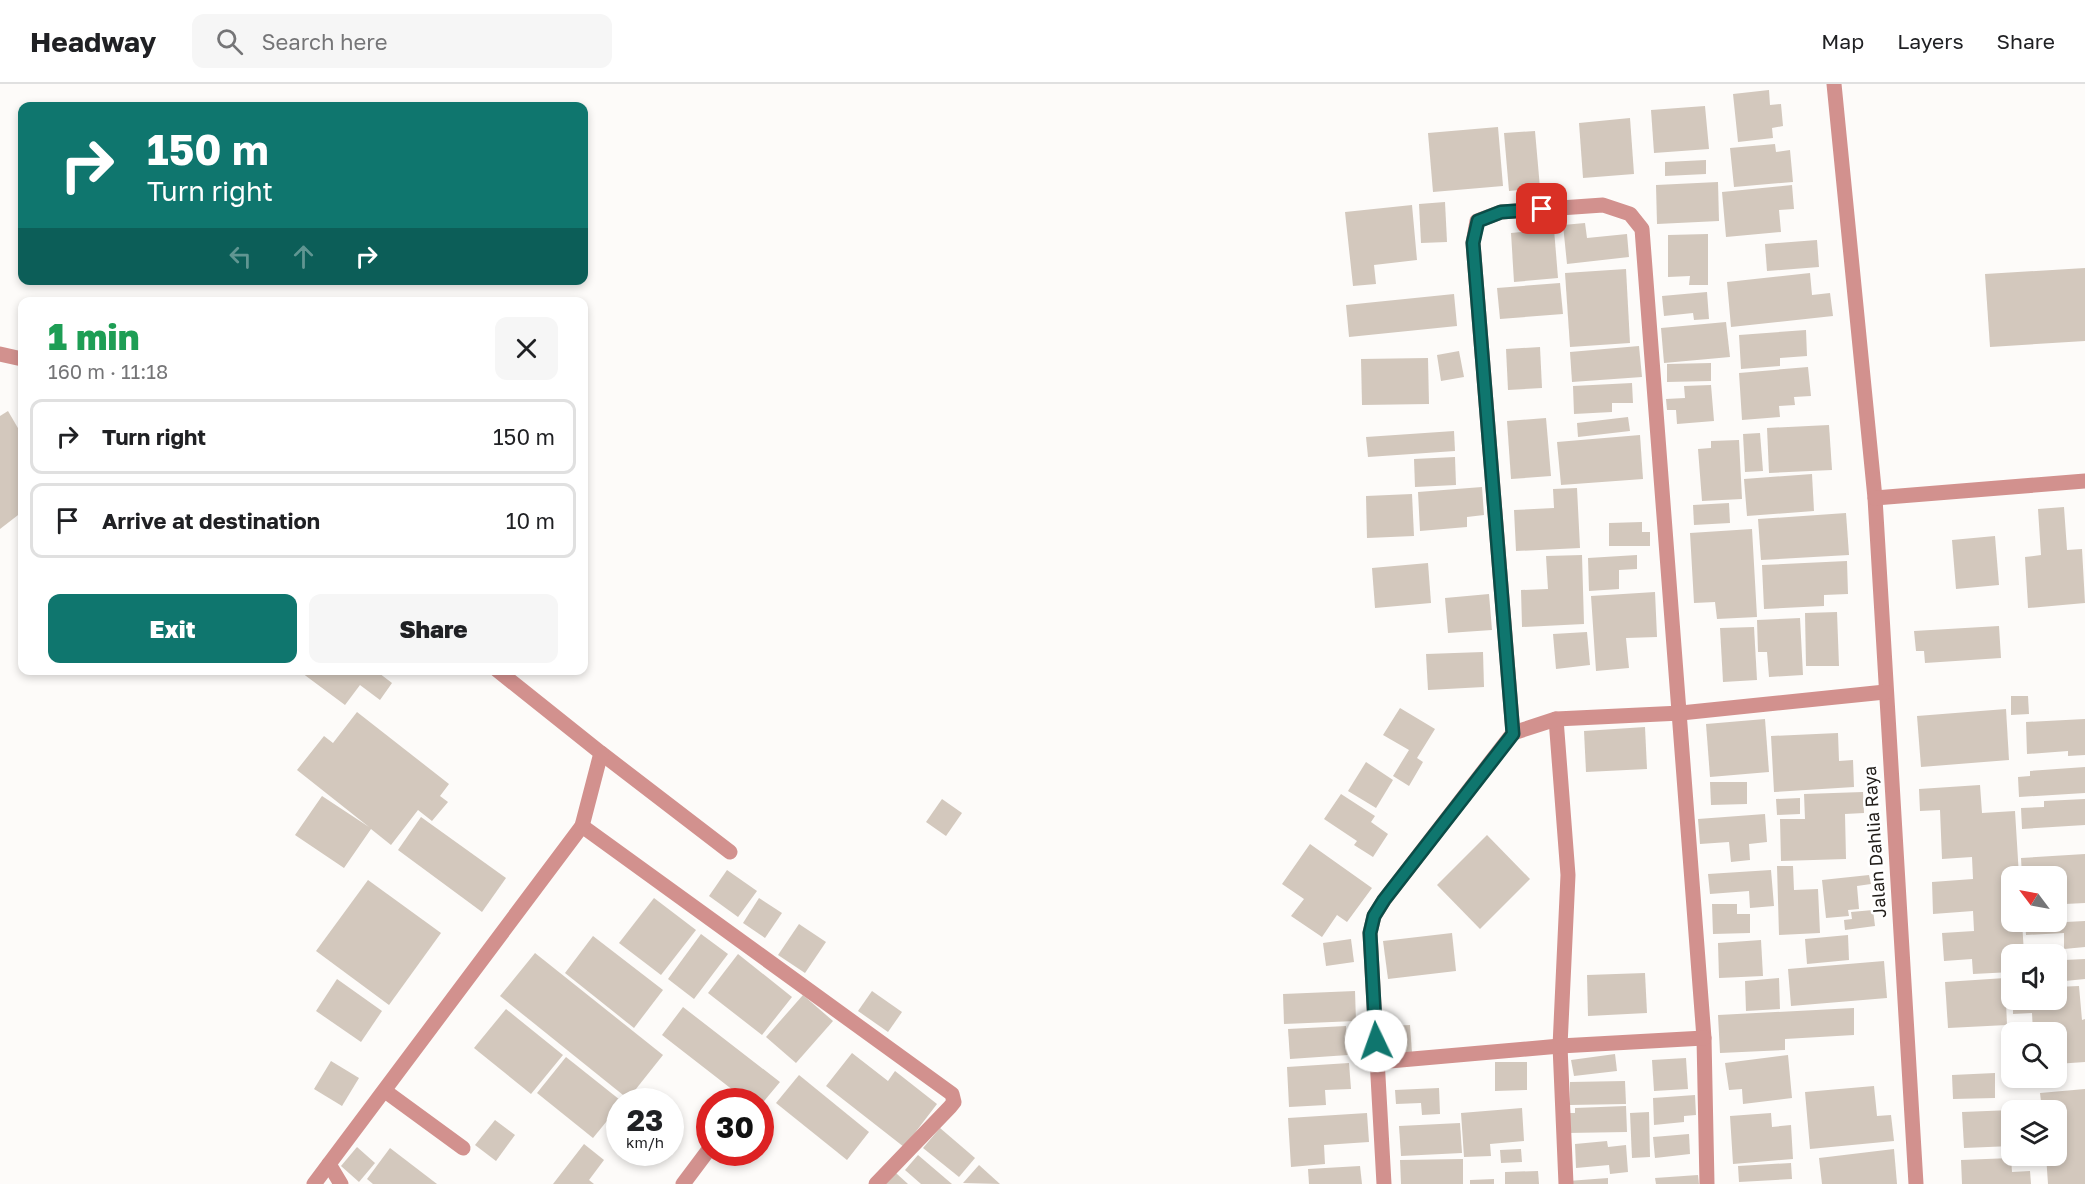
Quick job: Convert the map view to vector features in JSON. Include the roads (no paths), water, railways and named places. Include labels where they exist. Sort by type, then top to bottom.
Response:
[{"type":"street","name":"Jalan Dahlia Raya","points":[[1834,84],[1875,498],[1916,1184]]},
{"type":"street","points":[[1513,734],[1473,243],[1478,221],[1501,212],[1603,205],[1630,214],[1642,229],[1656,434],[1681,713],[1704,1038],[1707,1184]]},
{"type":"street","points":[[0,354],[18,358]]},
{"type":"street","points":[[1875,498],[2085,481]]},
{"type":"street","points":[[503,675],[730,852]]},
{"type":"street","points":[[1384,1184],[1370,933],[1374,916],[1513,734],[1556,718],[1681,713],[1885,692]]},
{"type":"street","points":[[1556,718],[1568,875],[1560,1046],[1566,1184]]},
{"type":"street","points":[[314,1184],[582,826],[601,753]]},
{"type":"street","points":[[582,826],[952,1094],[954,1102],[950,1107],[876,1184]]},
{"type":"street","points":[[1378,1062],[1560,1046],[1704,1038]]},
{"type":"street","points":[[385,1091],[463,1148]]},
{"type":"street","points":[[329,1164],[341,1184]]},
{"type":"street","points":[[683,1184],[696,1166]]}]
